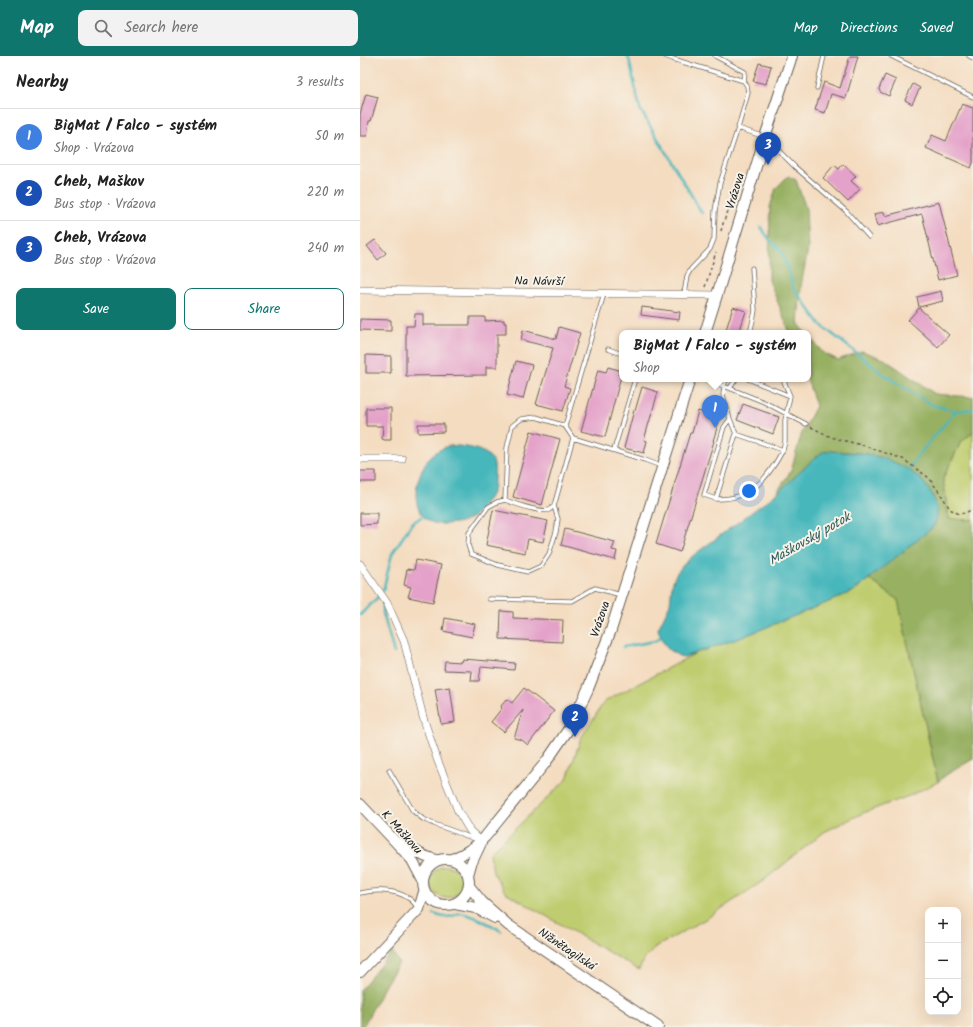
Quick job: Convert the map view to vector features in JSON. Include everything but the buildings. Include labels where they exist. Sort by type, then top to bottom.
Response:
[{"type":"street","name":"Vrázova","points":[[706,330],[765,137],[792,56]]},
{"type":"street","name":"Na Návrší","points":[[360,290],[717,295]]},
{"type":"street","name":"Vrázova","points":[[452,859],[467,853],[481,841],[546,762],[570,727],[588,689],[611,630],[689,382]]},
{"type":"street","points":[[360,460],[402,459]]},
{"type":"street","points":[[360,564],[388,603],[404,641],[423,717],[437,759],[458,811],[470,831],[481,841],[471,864],[466,893],[462,899],[455,904]]},
{"type":"street","name":"K Maškovu","points":[[360,804],[412,860],[422,879]]},
{"type":"street","points":[[392,838],[424,856],[436,860]]},
{"type":"street","points":[[438,905],[428,898],[422,886],[424,873],[431,863],[436,860],[447,858],[452,859],[465,868],[468,880]]},
{"type":"street","name":"Nižnětagilská","points":[[468,880],[482,902],[508,925],[658,1027]]},
{"type":"street","points":[[360,972],[419,909],[424,892]]},
{"type":"street","points":[[419,909],[438,905],[455,904],[476,908],[508,925]]},
{"type":"lane","points":[[665,56],[744,81]]},
{"type":"lane","points":[[684,294],[687,276],[691,269],[710,249],[714,239],[715,211],[720,183],[748,93],[747,86],[744,81],[745,72],[715,56]]},
{"type":"lane","points":[[816,88],[824,56]]},
{"type":"lane","points":[[891,56],[973,97]]},
{"type":"lane","points":[[968,56],[973,58]]},
{"type":"lane","points":[[738,128],[765,137],[795,167],[846,211],[869,237]]},
{"type":"lane","points":[[751,330],[755,310],[752,268]]},
{"type":"lane","points":[[566,426],[604,293]]},
{"type":"lane","points":[[608,349],[619,353]]},
{"type":"lane","points":[[614,450],[634,382]]},
{"type":"lane","points":[[713,382],[764,402],[806,424]]},
{"type":"lane","points":[[716,499],[736,434],[723,395],[725,382]]},
{"type":"lane","points":[[730,388],[734,382]]},
{"type":"lane","points":[[755,382],[790,396]]},
{"type":"lane","points":[[730,419],[724,428],[704,495],[716,499],[734,498],[745,494],[758,484],[774,467],[783,450],[785,441],[785,420],[790,396],[784,382]]},
{"type":"lane","points":[[505,500],[507,448],[512,426],[521,419],[536,417],[566,426],[573,438],[645,460],[662,467]]},
{"type":"lane","points":[[736,434],[783,450]]},
{"type":"lane","points":[[554,506],[549,510],[542,510],[505,500],[488,507],[469,533],[468,545],[471,554],[498,566],[528,572],[541,566],[549,554],[556,532],[558,519],[554,506],[573,438]]},
{"type":"lane","points":[[489,599],[572,600],[595,588],[622,595]]},
{"type":"lane","points":[[390,770],[413,810],[423,819],[481,841]]},
{"type":"lane","points":[[360,893],[371,890],[392,892],[407,897],[419,909]]},
{"type":"path","points":[[806,424],[831,437],[865,446],[903,460],[929,478],[950,509],[959,514],[973,509]]},
{"type":"green space","points":[[788,176],[796,180],[806,209],[808,249],[801,286],[798,323],[804,330],[789,330],[769,280],[770,207],[776,188]]},
{"type":"green space","points":[[811,339],[823,353],[838,360],[862,351],[884,359],[935,394],[973,396],[973,432],[961,442],[943,478],[949,519],[973,520],[973,759],[946,775],[938,782],[898,600],[869,579],[933,527],[935,523],[933,496],[918,476],[869,455],[829,451],[821,453],[775,495],[791,471],[801,435],[816,406],[808,382],[811,382]]},
{"type":"green space","points":[[973,432],[973,520],[949,519],[943,478],[961,442]]},
{"type":"green space","points":[[869,579],[898,600],[938,782],[909,796],[863,813],[824,832],[763,881],[709,917],[656,947],[644,959],[639,970],[505,892],[493,872],[490,853],[567,779],[581,738],[604,702],[696,653],[740,638],[824,604],[853,591]]},
{"type":"green space","points":[[446,866],[457,871],[462,882],[457,893],[446,898],[435,893],[430,882],[435,871]]},
{"type":"green space","points":[[392,951],[399,963],[385,985],[365,1023],[362,1027],[360,1027],[360,990]]},
{"type":"water","points":[[448,446],[470,448],[481,451],[489,456],[494,465],[493,491],[480,510],[473,517],[460,522],[436,524],[423,517],[416,501],[416,491],[421,472],[425,464],[430,457]]},
{"type":"water","points":[[829,451],[871,455],[894,462],[914,474],[923,481],[930,490],[935,501],[937,514],[933,527],[854,591],[740,638],[684,657],[679,656],[668,649],[661,639],[658,629],[670,604],[672,584],[676,574],[684,564],[695,554],[775,495],[816,457],[823,452]]},
{"type":"waterway","points":[[627,56],[629,59],[640,109],[702,213]]},
{"type":"waterway","points":[[761,227],[769,239],[782,252],[794,289],[821,325],[883,374],[932,405],[956,411]]},
{"type":"waterway","name":"Maškovský potok","points":[[907,472],[920,453],[956,411],[973,409]]},
{"type":"waterway","points":[[383,591],[392,554],[412,523],[423,516]]},
{"type":"waterway","points":[[360,615],[380,595]]},
{"type":"waterway","points":[[383,601],[383,613],[394,653]]},
{"type":"waterway","name":"Maškovský potok","points":[[623,647],[655,641],[663,636]]},
{"type":"waterway","points":[[434,914],[446,917],[459,913],[469,915],[501,931]]},
{"type":"place","name":"Cheb, Vrázova","points":[[768,165]]},
{"type":"place","name":"BigMat / Falco - systém","points":[[715,428]]},
{"type":"place","name":"Cheb, Maškov","points":[[575,737]]}]
